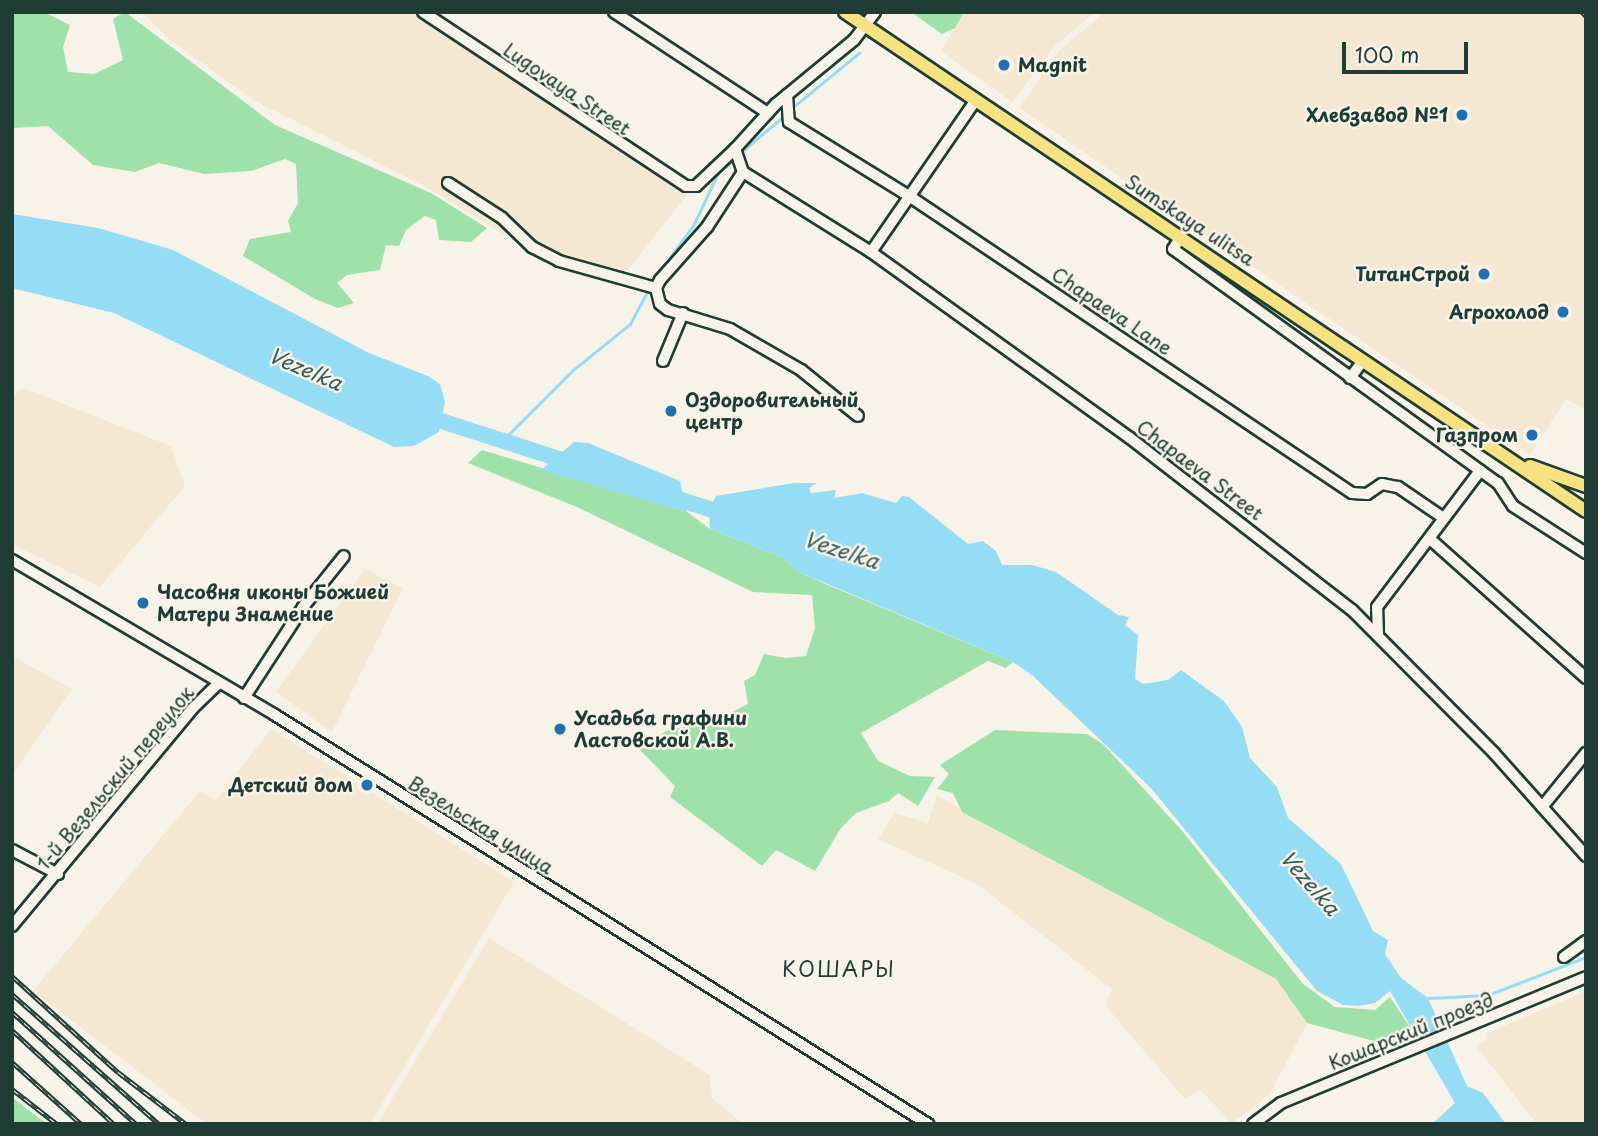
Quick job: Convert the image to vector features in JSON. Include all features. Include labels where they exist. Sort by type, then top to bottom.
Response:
[{"type":"main road","name":"Sumskaya ulitsa","points":[[845,12],[1363,361],[1514,459]]},
{"type":"main road","points":[[1514,459],[1586,486]]},
{"type":"main road","points":[[1514,459],[1586,511]]},
{"type":"street","name":"Lugovaya Street","points":[[422,12],[671,180],[696,186],[735,149]]},
{"type":"street","points":[[614,12],[768,113]]},
{"type":"street","points":[[656,288],[707,227],[743,172],[735,149],[787,95],[855,40],[875,12]]},
{"type":"street","name":"Chapaeva Lane","points":[[787,95],[789,122],[909,196],[1352,493],[1367,494],[1382,484],[1398,487],[1442,517]]},
{"type":"street","points":[[871,252],[975,101]]},
{"type":"street","name":"Chapaeva Street","points":[[743,172],[871,252],[1130,438],[1352,610],[1378,634],[1586,856]]},
{"type":"street","points":[[448,183],[502,218],[532,247],[559,261],[656,288]]},
{"type":"street","points":[[1180,238],[1174,249],[1479,471],[1498,482],[1513,506],[1586,553]]},
{"type":"street","points":[[656,288],[660,304],[730,329],[789,363],[858,416]]},
{"type":"street","points":[[663,361],[682,313]]},
{"type":"street","points":[[1350,378],[1363,361]]},
{"type":"street","points":[[1378,634],[1377,607],[1479,471]]},
{"type":"street","points":[[1430,539],[1586,678]]},
{"type":"street","points":[[244,698],[303,607],[344,556]]},
{"type":"street","name":"Везельская улица","points":[[12,561],[74,593],[928,1124]]},
{"type":"street","points":[[1352,610],[1377,607]]},
{"type":"street","name":"1-й Везельский переулок","points":[[12,926],[58,874],[193,708],[218,684]]},
{"type":"street","points":[[1542,807],[1586,753]]},
{"type":"street","points":[[12,850],[58,874]]},
{"type":"street","points":[[1564,957],[1586,941]]},
{"type":"street","name":"Кошарский проезд","points":[[1252,1124],[1282,1103],[1586,977]]},
{"type":"shaded area","points":[[142,12],[437,12],[690,191],[616,285],[566,272],[428,188],[255,101],[170,40]]},
{"type":"shaded area","points":[[965,12],[1095,12],[1056,45],[1012,102],[941,51]]},
{"type":"shaded area","points":[[1105,12],[1586,12],[1586,410],[1566,399],[1530,455],[1019,108],[1060,50]]},
{"type":"shaded area","points":[[23,388],[171,446],[185,486],[100,587],[12,544],[12,397]]},
{"type":"shaded area","points":[[365,569],[403,588],[332,732],[276,692]]},
{"type":"shaded area","points":[[12,656],[72,689],[12,775]]},
{"type":"shaded area","points":[[271,729],[514,882],[370,1124],[207,1124],[33,991],[200,791],[216,800]]},
{"type":"shaded area","points":[[937,795],[987,826],[1276,979],[1307,1023],[1270,1094],[1232,1123],[1199,1089],[1185,1099],[1105,1005],[1112,989],[977,884],[878,839],[895,813],[928,823]]},
{"type":"shaded area","points":[[489,938],[710,1075],[712,1098],[743,1124],[377,1124]]},
{"type":"shaded area","points":[[1586,991],[1586,1124],[1537,1124],[1476,1046],[1487,1039],[1485,1034]]},
{"type":"green space","points":[[12,12],[44,12],[70,25],[63,47],[68,72],[94,74],[123,60],[113,19],[125,12],[275,125],[431,193],[487,228],[471,242],[439,240],[436,220],[425,216],[406,230],[399,246],[386,245],[380,270],[347,275],[337,283],[354,303],[338,308],[315,299],[243,256],[250,239],[291,232],[288,221],[298,203],[296,164],[285,159],[251,171],[204,174],[159,163],[135,172],[93,165],[48,126],[12,128]]},
{"type":"green space","points":[[911,12],[964,12],[955,28],[942,34]]},
{"type":"green space","points":[[482,450],[687,512],[710,529],[782,557],[799,572],[1013,662],[1006,668],[988,661],[861,733],[878,761],[910,776],[935,777],[918,806],[898,793],[889,801],[856,813],[841,828],[815,871],[776,850],[762,866],[670,797],[675,786],[640,750],[666,731],[718,719],[748,704],[744,681],[755,675],[764,654],[786,658],[806,656],[815,628],[812,595],[753,592],[577,507],[468,463]]},
{"type":"green space","points":[[995,730],[1087,734],[1104,745],[1183,832],[1303,984],[1335,1007],[1375,1010],[1390,997],[1412,1030],[1385,1044],[1307,1023],[1276,979],[962,812],[953,793],[937,789],[949,774],[940,765]]},
{"type":"green space","points":[[12,1097],[26,1108],[47,1124],[12,1124]]},
{"type":"water","points":[[12,214],[98,228],[173,250],[369,353],[428,376],[440,384],[445,402],[439,432],[414,446],[394,447],[114,313],[12,288]]},
{"type":"water","points":[[574,442],[588,443],[680,481],[687,512],[541,470]]},
{"type":"water","points":[[794,483],[817,483],[809,488],[811,493],[836,490],[834,498],[862,493],[896,503],[902,496],[909,497],[968,544],[983,541],[996,551],[1002,565],[1032,565],[1056,572],[1118,615],[1129,617],[1125,625],[1138,635],[1135,679],[1143,684],[1168,680],[1181,670],[1224,701],[1242,727],[1250,758],[1277,787],[1288,818],[1341,864],[1373,931],[1388,940],[1385,954],[1401,978],[1428,998],[1467,1086],[1483,1093],[1506,1124],[1432,1124],[1455,1103],[1390,991],[1375,1003],[1359,1006],[1343,1005],[1317,991],[1151,788],[1032,675],[1013,662],[799,572],[782,557],[710,529],[709,508],[716,496]]},
{"type":"waterway","points":[[792,108],[859,53]]},
{"type":"waterway","points":[[739,154],[785,115]]},
{"type":"waterway","points":[[652,283],[694,224],[718,173],[734,159]]},
{"type":"waterway","points":[[503,440],[572,371],[630,324],[649,289]]},
{"type":"waterway","name":"Vezelka","points":[[423,415],[572,463]]},
{"type":"waterway","name":"Vezelka","points":[[666,495],[728,515]]},
{"type":"waterway","points":[[1428,998],[1488,995],[1586,957]]},
{"type":"railway","points":[[1582,12],[1586,16]]},
{"type":"railway","points":[[12,976],[118,1072],[186,1124]]},
{"type":"railway","points":[[12,994],[159,1124]]},
{"type":"railway","points":[[12,1012],[136,1124]]},
{"type":"railway","points":[[12,1030],[114,1124]]},
{"type":"railway","points":[[12,1062],[81,1124]]},
{"type":"railway","points":[[12,1089],[57,1124]]},
{"type":"place","name":"Magnit","points":[[1004,65]]},
{"type":"place","name":"Хлебзавод №1","points":[[1462,115]]},
{"type":"place","name":"ТитанСтрой","points":[[1484,274]]},
{"type":"place","name":"Агрохолод","points":[[1563,312]]},
{"type":"place","name":"Оздоровительный центр","points":[[671,411]]},
{"type":"place","name":"Газпром","points":[[1532,435]]},
{"type":"place","name":"Часовня иконы Божией Матери Знамение","points":[[143,603]]},
{"type":"place","name":"Усадьба графини Ластовской А.В.","points":[[560,729]]},
{"type":"place","name":"Детский дом","points":[[367,785]]},
{"type":"district","name":"КОШАРЫ","points":[[839,968]]}]
